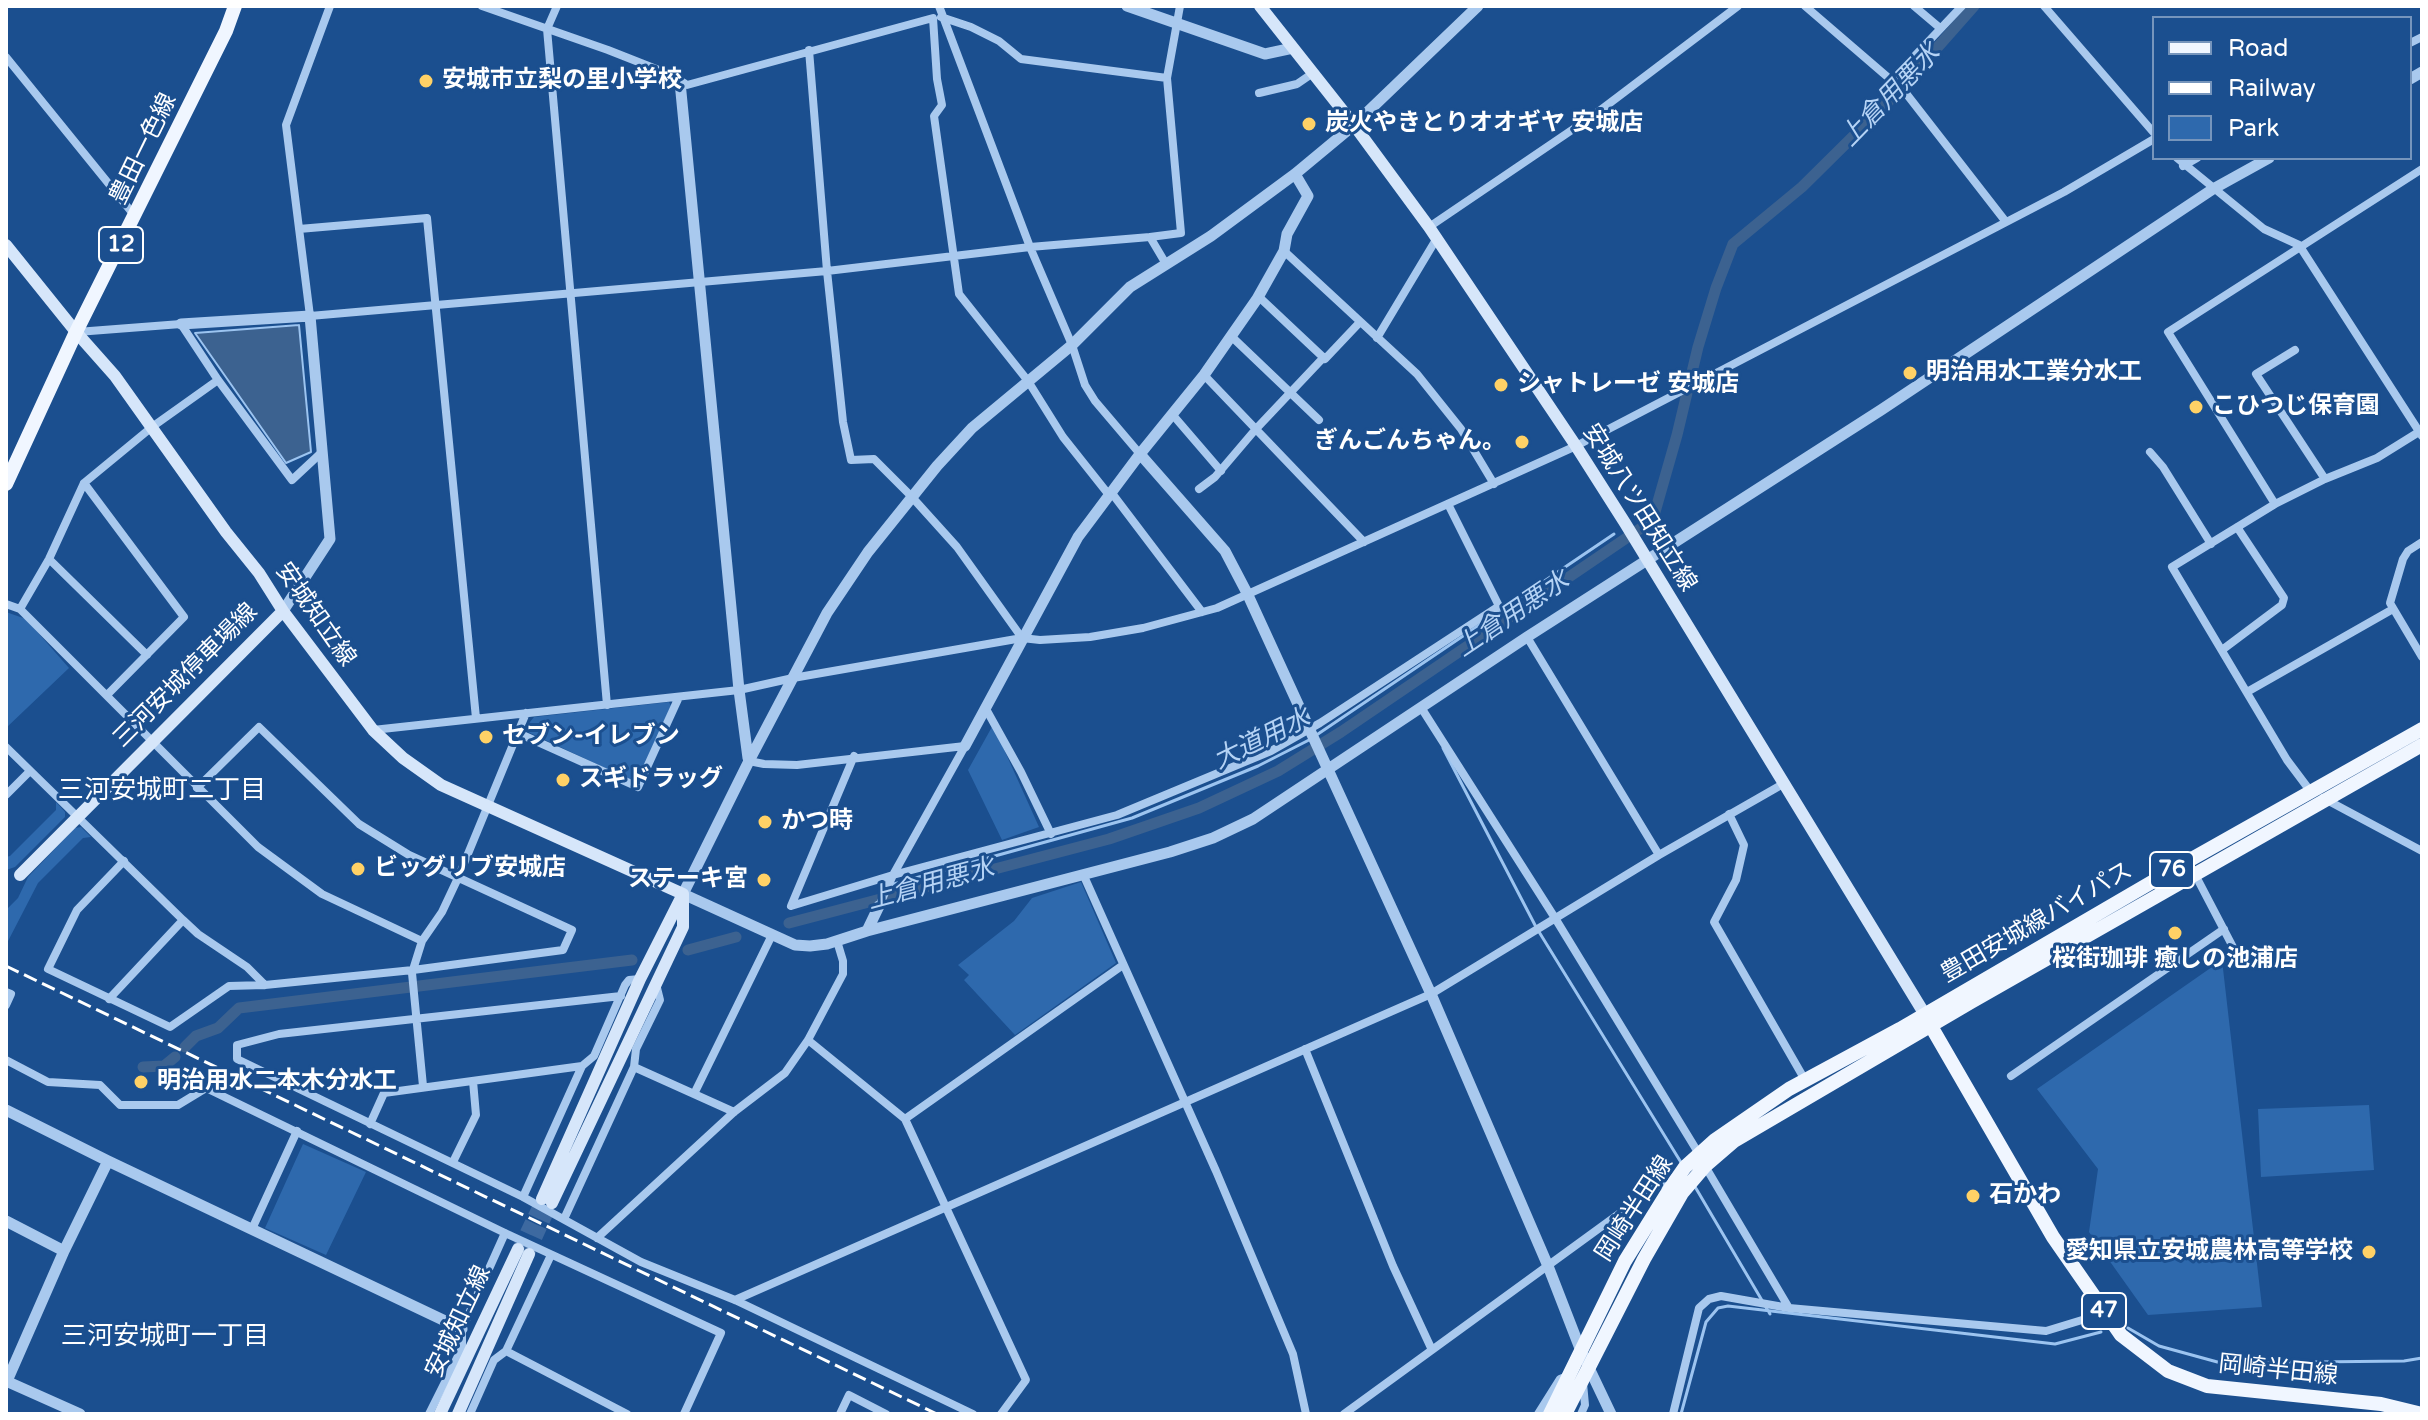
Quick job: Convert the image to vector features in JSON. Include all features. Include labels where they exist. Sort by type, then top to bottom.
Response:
[{"type":"main road","name":"豊田一色線","points":[[6,484],[13,453],[135,217],[226,31],[235,6]]},
{"type":"main road","name":"安城八ツ田知立線","points":[[1260,6],[1354,125],[1437,238],[1576,446],[1927,1020]]},
{"type":"main road","name":"安城知立線","points":[[6,245],[115,376],[226,532],[259,573],[283,611],[373,730],[403,758],[441,785],[683,894]]},
{"type":"main road","name":"三河安城停車場線","points":[[20,875],[283,611]]},
{"type":"main road","name":"豊田安城線バイパス","points":[[1927,1020],[2188,861],[2422,729]]},
{"type":"main road","name":"豊田安城線バイパス","points":[[1927,1020],[2196,876],[2422,745]]},
{"type":"main road","points":[[683,894],[683,927],[547,1201],[640,979],[683,894]]},
{"type":"main road","name":"岡崎半田線","points":[[1565,1414],[1577,1378],[1581,1351],[1625,1261],[1671,1187],[1702,1160],[1731,1127],[1805,1080],[1927,1020]]},
{"type":"main road","name":"岡崎半田線","points":[[1550,1414],[1589,1366],[1659,1232],[1702,1160],[1927,1020]]},
{"type":"main road","name":"岡崎半田線","points":[[1927,1020],[2053,1237],[2121,1335],[2168,1371],[2207,1386],[2381,1404],[2422,1414]]},
{"type":"main road","name":"安城知立線","points":[[440,1414],[524,1251],[458,1414]]},
{"type":"street","points":[[283,611],[330,539],[310,316],[286,125],[330,6]]},
{"type":"street","points":[[482,6],[674,76],[687,85],[938,17],[999,41],[1021,59],[1167,78]]},
{"type":"street","points":[[557,6],[547,29],[607,705]]},
{"type":"street","points":[[939,6],[937,79],[942,105],[934,116],[959,294],[1028,381],[1063,437],[1202,612]]},
{"type":"street","points":[[1127,6],[1265,54],[1293,48]]},
{"type":"street","points":[[76,332],[310,316],[827,271],[1181,233],[1167,78],[1180,6]]},
{"type":"street","points":[[1478,6],[1354,125],[1295,174],[1211,236],[1130,287],[1072,345],[972,428],[911,496],[827,613],[683,894],[795,945],[810,946],[1213,838],[1253,819],[1328,771],[1527,637],[1881,410],[2213,189],[2265,160]]},
{"type":"street","points":[[1429,227],[1594,115],[1738,6]]},
{"type":"street","points":[[1805,6],[1905,92],[2006,222]]},
{"type":"street","points":[[1914,6],[1940,28]]},
{"type":"street","points":[[1894,83],[1962,6]]},
{"type":"street","points":[[2044,6],[2152,134]]},
{"type":"street","points":[[938,17],[1072,345],[1085,385],[1095,401],[1225,551],[1247,593],[1431,994],[1548,1266],[1581,1351],[1611,1414]]},
{"type":"street","points":[[809,50],[827,271],[843,422],[851,460],[874,459],[911,496],[957,547],[1022,638]]},
{"type":"street","points":[[6,57],[135,217]]},
{"type":"street","points":[[1259,93],[1297,84],[1313,73]]},
{"type":"street","points":[[680,82],[739,690],[749,761]]},
{"type":"street","points":[[373,730],[739,690],[1022,638],[1090,637],[1143,628],[1202,612],[1576,446],[2064,192],[2152,137]]},
{"type":"street","points":[[2180,162],[2264,229],[2299,245],[2421,433],[2377,458],[2275,504],[2172,567],[2293,770],[2310,792],[2422,851]]},
{"type":"street","points":[[2275,504],[2168,332],[2299,245],[2422,169]]},
{"type":"street","points":[[867,931],[893,875],[1078,537],[1204,375],[1258,296],[1284,251],[1287,234],[1308,196],[1295,174]]},
{"type":"street","points":[[299,229],[427,218],[476,718]]},
{"type":"street","points":[[1150,237],[1166,264]]},
{"type":"street","points":[[1377,338],[1437,238]]},
{"type":"street","points":[[1284,251],[1417,374],[1461,429],[1494,484]]},
{"type":"street","points":[[1258,296],[1324,357]]},
{"type":"street","points":[[1199,489],[1221,471],[1290,392],[1360,322]]},
{"type":"street","points":[[181,324],[292,480],[322,452]]},
{"type":"street","points":[[1231,336],[1319,420]]},
{"type":"street","points":[[2295,350],[2256,374],[2325,479]]},
{"type":"street","points":[[1204,375],[1364,542]]},
{"type":"street","points":[[20,609],[49,559],[84,483],[152,427],[218,380]]},
{"type":"street","points":[[1172,414],[1221,471]]},
{"type":"street","points":[[2150,452],[2163,467],[2211,544]]},
{"type":"street","points":[[84,483],[184,617],[107,695]]},
{"type":"street","points":[[854,756],[791,906],[893,875],[1117,815],[1194,785],[1310,731],[1499,606],[1448,504]]},
{"type":"street","points":[[2222,650],[2282,605],[2284,598],[2237,527]]},
{"type":"street","points":[[2422,542],[2408,551],[2403,559],[2390,603],[2422,657]]},
{"type":"street","points":[[49,559],[147,655]]},
{"type":"street","points":[[6,604],[20,609],[258,847],[322,894],[422,941]]},
{"type":"street","points":[[2247,692],[2393,609]]},
{"type":"street","points":[[1527,637],[1659,855]]},
{"type":"street","points":[[518,733],[638,787],[679,697]]},
{"type":"street","points":[[986,709],[1051,834]]},
{"type":"street","points":[[1422,709],[1555,918],[1789,1308]]},
{"type":"street","points":[[423,1086],[412,972],[422,941],[442,912],[458,878],[526,713]]},
{"type":"street","points":[[124,861],[77,910],[48,969],[170,1027],[229,986],[412,972],[563,950],[572,930],[409,855],[359,824],[259,727],[197,788]]},
{"type":"street","points":[[749,761],[797,765],[854,756],[965,746]]},
{"type":"street","points":[[6,747],[198,934],[247,967],[265,985]]},
{"type":"street","points":[[6,795],[30,771]]},
{"type":"street","points":[[735,1300],[1431,994],[1659,855],[1783,784]]},
{"type":"street","points":[[1729,814],[1744,845],[1736,880],[1714,922],[1805,1080]]},
{"type":"street","points":[[2188,861],[2234,949]]},
{"type":"street","points":[[1083,874],[1293,1354],[1306,1414]]},
{"type":"street","points":[[109,999],[183,920]]},
{"type":"street","points":[[2011,1076],[2224,929]]},
{"type":"street","points":[[694,1094],[772,935]]},
{"type":"street","points":[[597,1238],[734,1112],[785,1073],[808,1040],[843,974],[837,941]]},
{"type":"street","points":[[905,1119],[1123,965]]},
{"type":"street","points":[[523,1197],[582,1066],[594,1056],[629,980],[640,979]]},
{"type":"street","points":[[564,1219],[634,1067],[636,1049],[660,1000],[656,984]]},
{"type":"street","points":[[6,992],[11,994],[6,1005]]},
{"type":"street","points":[[621,996],[279,1034],[237,1045],[237,1059],[523,1197],[641,1262],[735,1300],[973,1414]]},
{"type":"street","points":[[808,1040],[905,1119],[1026,1380],[1001,1414]]},
{"type":"street","points":[[1305,1049],[1393,1266],[1432,1350]]},
{"type":"street","points":[[6,1060],[48,1082],[100,1085],[120,1105],[178,1105],[206,1088],[551,1255],[721,1333],[684,1414]]},
{"type":"street","points":[[370,1124],[384,1093],[582,1066]]},
{"type":"street","points":[[634,1067],[734,1112]]},
{"type":"street","points":[[453,1162],[476,1115],[473,1081]]},
{"type":"street","points":[[6,1110],[462,1329]]},
{"type":"street","points":[[252,1229],[297,1131]]},
{"type":"street","points":[[80,1414],[6,1382],[108,1161]]},
{"type":"street","points":[[1344,1414],[1660,1184],[1671,1187]]},
{"type":"street","points":[[6,1221],[64,1251]]},
{"type":"street","points":[[429,1414],[462,1348],[462,1329],[505,1233]]},
{"type":"street","points":[[470,1414],[494,1360],[506,1351],[551,1255]]},
{"type":"street","points":[[1673,1414],[1699,1308],[1709,1299],[1721,1296],[1789,1308],[2046,1331],[2105,1313]]},
{"type":"street","points":[[506,1351],[627,1414]]},
{"type":"street","points":[[1538,1414],[1560,1379],[1577,1378],[1585,1405],[1581,1414]]},
{"type":"street","points":[[840,1414],[849,1395],[886,1414]]},
{"type":"green space","points":[[6,612],[26,619],[69,668],[6,728]]},
{"type":"green space","points":[[669,702],[671,706],[639,778],[631,780],[528,732],[526,727],[534,717]]},
{"type":"green space","points":[[993,725],[1039,827],[1002,840],[968,770]]},
{"type":"green space","points":[[56,802],[65,812],[65,817],[15,867],[6,870],[6,857],[56,810]]},
{"type":"green space","points":[[81,827],[91,837],[83,838],[38,883],[6,945],[6,910],[18,898],[28,877],[75,828]]},
{"type":"green space","points":[[1081,882],[1116,963],[1015,1035],[964,980],[969,975],[958,965],[1014,921],[1032,898]]},
{"type":"green space","points":[[2222,960],[2262,1307],[2148,1315],[2089,1232],[2098,1169],[2037,1089]]},
{"type":"green space","points":[[2369,1105],[2374,1170],[2261,1177],[2258,1109]]},
{"type":"green space","points":[[303,1144],[366,1172],[326,1255],[265,1228]]},
{"type":"shaded area","points":[[299,325],[311,452],[286,463],[195,333]]},
{"type":"waterway","name":"上倉用悪水","points":[[789,923],[1109,839],[1199,808],[1278,771],[1341,732],[1647,524],[1653,519],[1698,347],[1733,244],[1802,187],[1898,92],[1974,6]]},
{"type":"waterway","name":"大道用水","points":[[1315,736],[1614,534]]},
{"type":"waterway","name":"大道用水","points":[[883,887],[1132,818],[1258,766],[1309,740]]},
{"type":"waterway","points":[[1443,748],[1536,927],[1682,1164]]},
{"type":"waterway","name":"上倉用悪水","points":[[688,950],[736,937]]},
{"type":"waterway","name":"上倉用悪水","points":[[185,1047],[196,1036],[218,1028],[239,1008],[632,960]]},
{"type":"waterway","name":"上倉用悪水","points":[[143,1067],[164,1066],[175,1057]]},
{"type":"waterway","points":[[1694,1185],[1770,1314]]},
{"type":"waterway","points":[[1681,1414],[1706,1322],[1718,1308],[1728,1306],[2055,1344],[2101,1332]]},
{"type":"waterway","points":[[2128,1328],[2159,1346],[2221,1363],[2404,1361],[2422,1358]]},
{"type":"tunnel","points":[[518,1249],[542,1199]]},
{"type":"tunnel","points":[[529,1254],[552,1203]]},
{"type":"railway","points":[[6,966],[937,1414]]},
{"type":"place","name":"安城市立梨の里小学校","points":[[426,81]]},
{"type":"place","name":"炭火やきとりオオギヤ 安城店","points":[[1309,124]]},
{"type":"place","name":"明治用水工業分水工","points":[[1910,373]]},
{"type":"place","name":"シャトレーゼ 安城店","points":[[1501,385]]},
{"type":"place","name":"こひつじ保育園","points":[[2196,407]]},
{"type":"place","name":"ぎんごんちゃん。","points":[[1522,442]]},
{"type":"place","name":"セブン-イレブン","points":[[486,737]]},
{"type":"place","name":"スギドラッグ","points":[[563,780]]},
{"type":"place","name":"かつ時","points":[[765,822]]},
{"type":"place","name":"ビッグリブ安城店","points":[[358,869]]},
{"type":"place","name":"ステーキ宮","points":[[764,880]]},
{"type":"place","name":"桜街珈琲 癒しの池浦店","points":[[2175,933]]},
{"type":"place","name":"明治用水二本木分水工","points":[[141,1082]]},
{"type":"place","name":"石かわ","points":[[1973,1196]]},
{"type":"place","name":"愛知県立安城農林高等学校","points":[[2369,1252]]},
{"type":"district","name":"三河安城町二丁目","points":[[162,791]]},
{"type":"district","name":"三河安城町一丁目","points":[[165,1337]]}]
